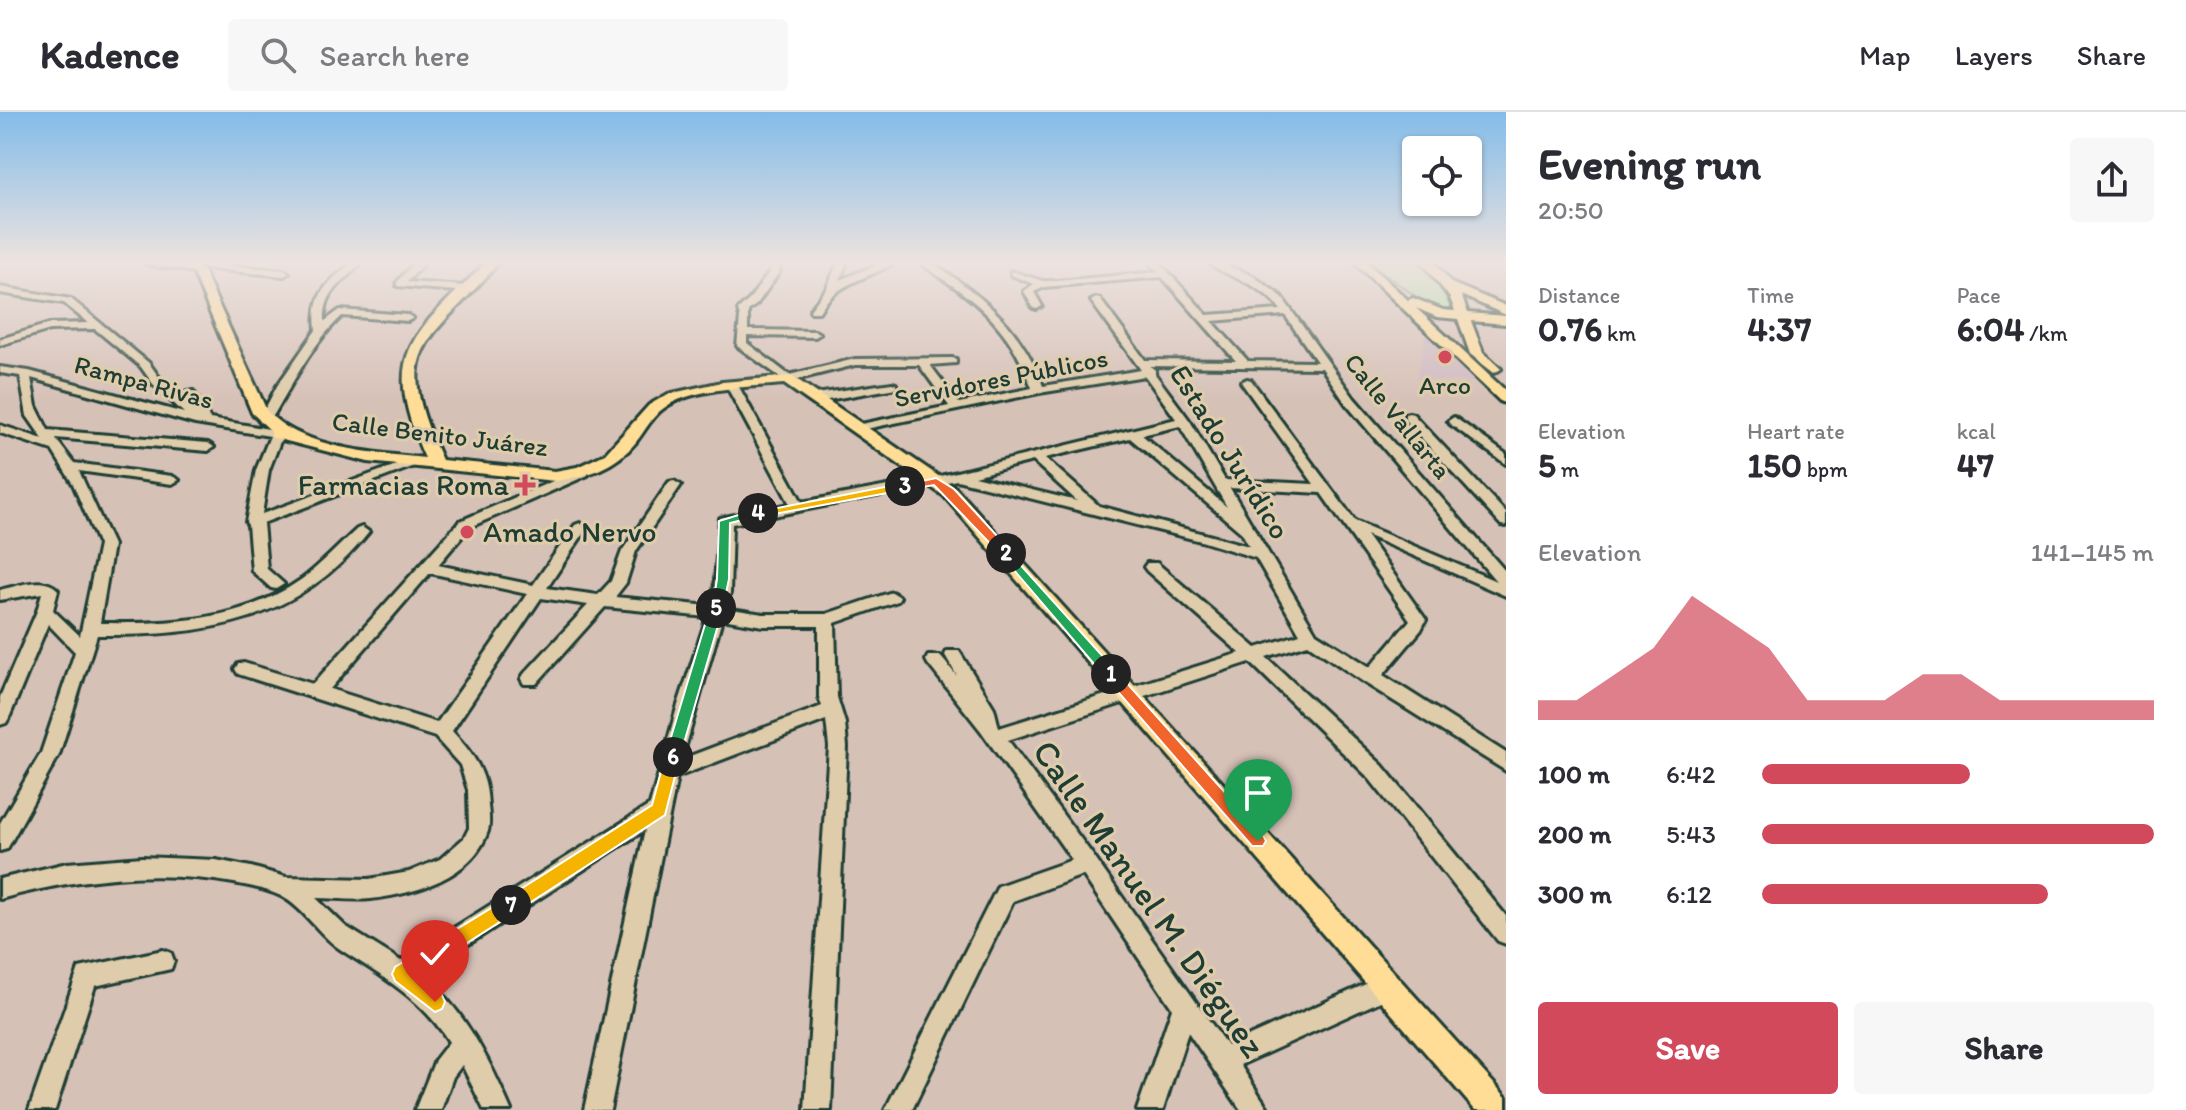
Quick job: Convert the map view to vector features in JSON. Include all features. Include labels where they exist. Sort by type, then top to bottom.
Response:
[{"type":"main road","points":[[215,309],[265,420]]},
{"type":"main road","points":[[436,465],[415,413],[409,369],[419,342],[449,309]]},
{"type":"main road","points":[[1410,309],[1506,399]]},
{"type":"main road","points":[[1424,309],[1463,318],[1506,320]]},
{"type":"main road","points":[[1459,309],[1477,354]]},
{"type":"main road","points":[[1419,317],[1451,326],[1462,343],[1506,380]]},
{"type":"main road","points":[[787,379],[860,428],[946,478],[981,524],[1129,695],[1496,1110]]},
{"type":"main road","name":"Calle Benito Juárez","points":[[277,434],[355,454],[415,463],[532,476],[583,472],[622,451],[659,404],[689,393],[787,379]]},
{"type":"main road","name":"Calle Benito Juárez","points":[[265,420],[296,438]]},
{"type":"street","points":[[76,309],[145,365],[157,382],[200,421]]},
{"type":"street","points":[[318,309],[321,330]]},
{"type":"street","points":[[745,309],[743,347],[787,379],[855,362],[952,361]]},
{"type":"street","points":[[984,309],[1005,326],[1025,352],[1039,390]]},
{"type":"street","name":"Estado Jurídico","points":[[1102,309],[1184,421],[1310,637]]},
{"type":"street","points":[[1198,309],[1245,364]]},
{"type":"street","name":"Calle Vallarta","points":[[1287,309],[1350,401],[1506,582]]},
{"type":"street","points":[[1206,318],[1290,312]]},
{"type":"street","points":[[265,420],[283,386],[321,330],[340,313],[408,318]]},
{"type":"street","points":[[0,342],[49,327],[99,326]]},
{"type":"street","points":[[743,333],[815,334]]},
{"type":"street","points":[[921,360],[955,406]]},
{"type":"street","name":"Servidores Públicos","points":[[860,428],[1147,367],[1325,365]]},
{"type":"street","name":"Rampa Rivas","points":[[0,370],[25,373],[200,421],[277,434]]},
{"type":"street","points":[[0,842],[50,755],[91,629],[106,545],[70,466],[32,420],[27,406],[25,373]]},
{"type":"street","points":[[1247,382],[1324,489],[1354,524],[1418,620],[1371,678]]},
{"type":"street","points":[[816,398],[892,386]]},
{"type":"street","points":[[733,387],[797,505]]},
{"type":"street","points":[[189,393],[201,410],[200,421]]},
{"type":"street","points":[[1409,417],[1506,522]]},
{"type":"street","points":[[597,1110],[659,810],[722,593],[725,521],[946,478],[1184,421]]},
{"type":"street","points":[[1454,421],[1506,460]]},
{"type":"street","points":[[0,429],[55,447]]},
{"type":"street","points":[[43,433],[208,447]]},
{"type":"street","points":[[276,584],[260,571],[253,522],[259,476],[277,434]]},
{"type":"street","points":[[1133,434],[1254,538]]},
{"type":"street","points":[[1035,456],[1095,510]]},
{"type":"street","points":[[253,522],[415,463]]},
{"type":"street","points":[[70,466],[172,480]]},
{"type":"street","points":[[316,693],[470,520],[583,472]]},
{"type":"street","points":[[946,478],[1095,510],[1263,555]]},
{"type":"street","points":[[1223,484],[1324,489]]},
{"type":"street","points":[[530,679],[618,583],[629,551],[674,485]]},
{"type":"street","points":[[1354,524],[1506,591]]},
{"type":"street","points":[[441,732],[580,528]]},
{"type":"street","points":[[91,629],[159,630],[199,626],[226,621],[273,605],[310,581],[362,532]]},
{"type":"street","points":[[425,567],[601,602],[715,612],[763,620],[827,620],[892,597]]},
{"type":"street","points":[[1152,567],[1254,656],[1375,771],[1506,933]]},
{"type":"street","points":[[0,595],[49,588],[45,611],[0,718]]},
{"type":"street","points":[[45,611],[84,650]]},
{"type":"street","points":[[818,1110],[838,747],[827,689],[827,620]]},
{"type":"street","points":[[991,731],[1129,695],[1310,637],[1506,763]]},
{"type":"street","name":"Calle Manuel M. Diéguez","points":[[953,655],[985,708],[991,731]]},
{"type":"street","name":"Calle Manuel M. Diéguez","points":[[934,660],[991,731],[1087,864],[1256,1110]]},
{"type":"street","points":[[0,889],[81,870],[146,868],[219,871],[286,887],[369,889],[410,882],[447,866],[471,845],[479,828],[478,790],[468,761],[441,732],[244,669]]},
{"type":"street","points":[[669,772],[832,710]]},
{"type":"street","points":[[401,974],[659,810]]},
{"type":"street","points":[[898,1110],[1006,893],[1087,864]]},
{"type":"street","points":[[286,887],[334,932],[401,974],[435,1002],[463,1044],[498,1110]]},
{"type":"street","points":[[42,1110],[87,976],[163,961]]},
{"type":"street","points":[[1221,1061],[1386,987]]},
{"type":"street","points":[[1150,1110],[1184,1007]]},
{"type":"street","points":[[428,1110],[444,1069],[463,1044]]},
{"type":"shaded area","points":[[1426,333],[1479,382],[1417,379]]},
{"type":"place","name":"Arco","points":[[1445,357]]},
{"type":"place","name":"Farmacias Roma","points":[[525,485]]},
{"type":"place","name":"Amado Nervo","points":[[467,532]]},
{"type":"route","points":[[435,1002],[401,974],[659,810],[685,711],[722,593],[723,525],[728,519],[797,505],[936,481],[981,524],[1258,841]]}]
